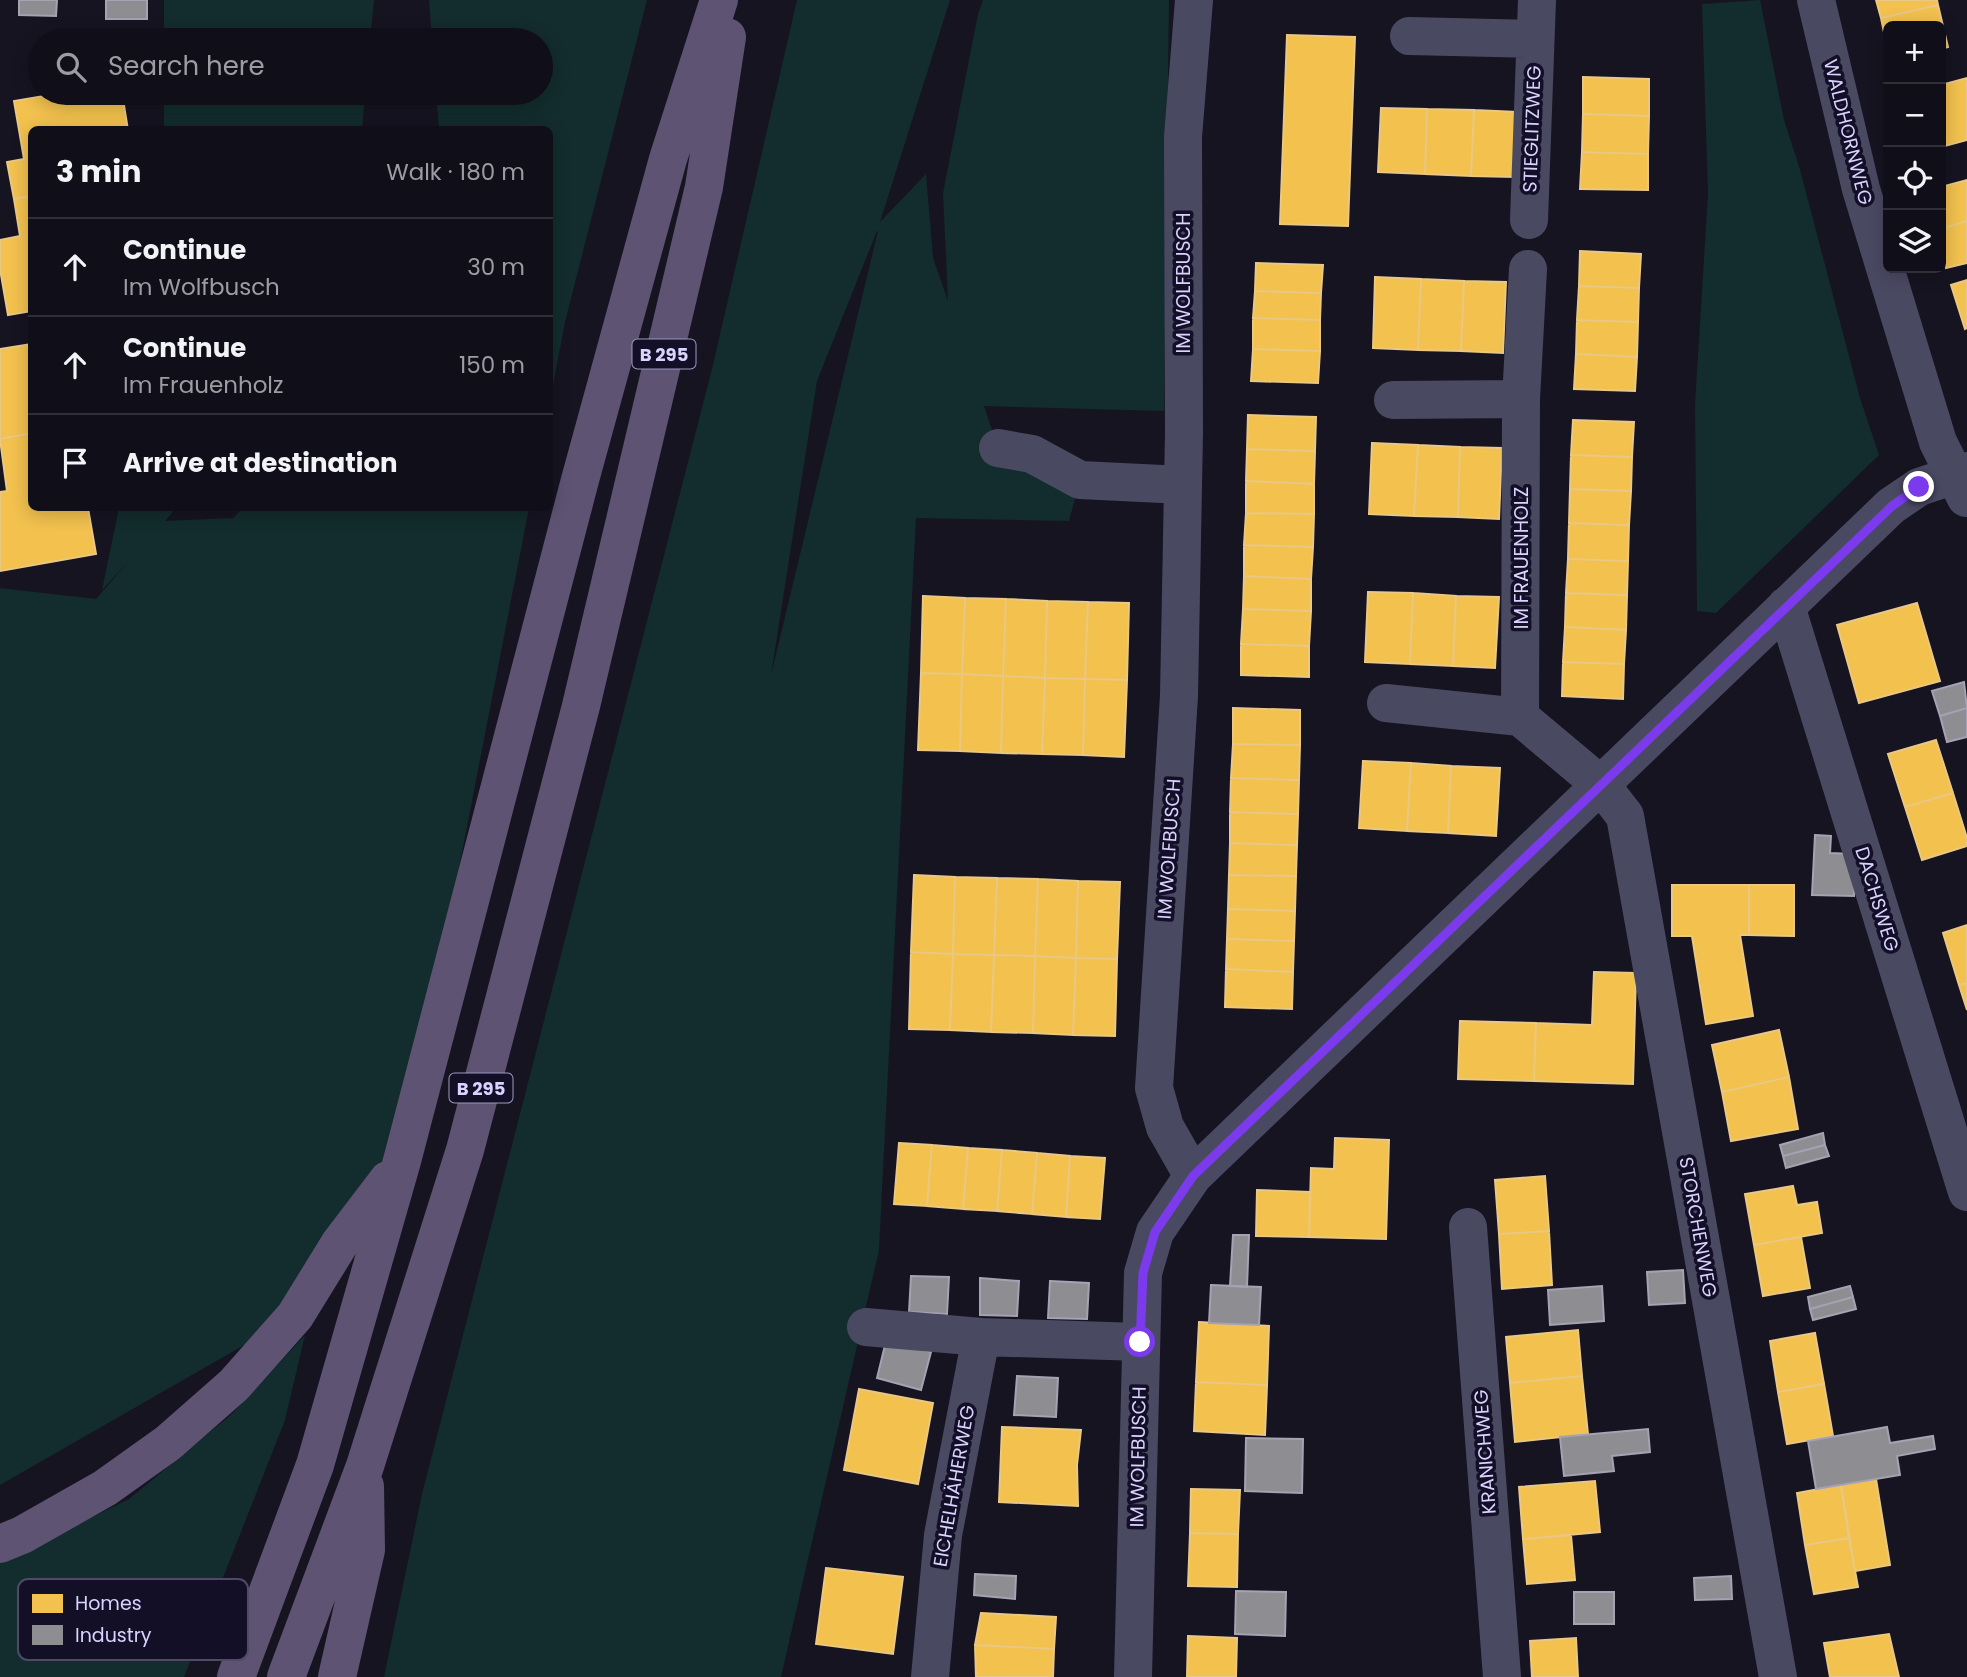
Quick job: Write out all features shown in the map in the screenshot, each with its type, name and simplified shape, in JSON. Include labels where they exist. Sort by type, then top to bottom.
[{"type":"main road","name":"B 295","points":[[248,1644],[314,1465],[402,1161],[580,480],[657,199],[719,0]]},
{"type":"main road","name":"B 295","points":[[286,1677],[365,1466],[465,1150],[580,706],[704,187],[732,0]]},
{"type":"main road","name":"B 295","points":[[0,1544],[22,1535],[105,1488],[168,1443],[234,1385],[295,1316],[341,1243],[402,1161]]},
{"type":"main road","name":"B 295","points":[[337,1677],[366,1550],[365,1466]]},
{"type":"main road","name":"B 295","points":[[236,1677],[242,1660]]},
{"type":"street","name":"IM WOLFBUSCH","points":[[1133,1677],[1143,1273],[1155,1232],[1193,1176],[1165,1127],[1154,1087],[1179,696],[1183,485],[1183,137],[1194,0]]},
{"type":"street","name":"STIEGLITZWEG","points":[[1529,220],[1537,0]]},
{"type":"street","name":"WALDHORNWEG","points":[[1816,0],[1861,189],[1938,442],[1963,483]]},
{"type":"street","name":"STIEGLITZWEG","points":[[1409,36],[1535,39]]},
{"type":"street","name":"IM FRAUENHOLZ","points":[[1520,717],[1521,400],[1528,269]]},
{"type":"street","points":[[1393,400],[1521,400]]},
{"type":"street","points":[[998,448],[1032,454],[1080,480],[1183,485]]},
{"type":"street","points":[[1193,1176],[1892,506],[1919,487],[1963,483]]},
{"type":"street","name":"DACHSWEG","points":[[1786,606],[1967,1192]]},
{"type":"street","points":[[1386,703],[1520,717],[1601,785]]},
{"type":"street","name":"STORCHENWEG","points":[[1601,785],[1625,816],[1778,1677]]},
{"type":"street","name":"KRANICHWEG","points":[[1468,1227],[1502,1677]]},
{"type":"street","points":[[866,1327],[981,1337],[1140,1342]]},
{"type":"street","name":"EICHELHÄHERWEG","points":[[930,1677],[943,1535],[981,1337]]},
{"type":"green space","points":[[164,0],[374,0],[371,28],[164,28]]},
{"type":"green space","points":[[429,0],[647,0],[565,322],[553,385],[553,126],[439,126],[437,105],[553,105],[553,28],[431,28]]},
{"type":"green space","points":[[797,0],[950,0],[880,222],[926,174],[933,258],[948,301],[943,193],[983,0],[1169,0],[1164,411],[984,406],[998,448],[1080,480],[1069,521],[916,518],[879,1250],[781,1677],[384,1677],[422,1494],[712,369]],"holes":[[[878,231],[771,675],[817,381]]]},
{"type":"green space","points":[[1760,0],[1784,120],[1799,166],[1860,398],[1879,455],[1716,613],[1697,611],[1695,405],[1708,193],[1702,4]]},
{"type":"green space","points":[[164,105],[364,105],[362,126],[164,126]]},
{"type":"green space","points":[[118,511],[173,511],[165,521],[233,518],[240,511],[528,511],[402,1161],[295,1316],[0,1485],[0,588],[96,599],[129,561],[102,590]]},
{"type":"green space","points":[[305,1335],[285,1420],[223,1579],[18,1579],[18,1660],[191,1660],[184,1677],[0,1677],[0,1562],[129,1499],[233,1413]]},
{"type":"building: Homes","points":[[1876,0],[1937,0],[1938,5],[1881,18]]},
{"type":"building: Homes","points":[[1938,5],[1942,21],[1883,21],[1883,28],[1881,18]]},
{"type":"building: Homes","points":[[1287,35],[1355,37],[1348,226],[1280,224]]},
{"type":"building: Homes","points":[[1583,77],[1649,79],[1649,116],[1583,114]]},
{"type":"building: Homes","points":[[1967,78],[1967,140],[1946,146],[1946,84]]},
{"type":"building: Homes","points":[[28,99],[28,105],[124,105],[127,126],[28,126],[28,197],[14,199],[7,162],[24,159],[14,101]]},
{"type":"building: Homes","points":[[1381,108],[1427,109],[1425,174],[1378,172]]},
{"type":"building: Homes","points":[[1427,109],[1474,110],[1471,176],[1425,174]]},
{"type":"building: Homes","points":[[1474,110],[1517,112],[1515,177],[1471,176]]},
{"type":"building: Homes","points":[[1583,114],[1649,116],[1648,154],[1582,152]]},
{"type":"building: Homes","points":[[1582,152],[1648,154],[1648,190],[1580,189]]},
{"type":"building: Homes","points":[[1967,180],[1967,221],[1946,227],[1946,210],[1946,186]]},
{"type":"building: Homes","points":[[28,197],[28,312],[8,315],[0,269],[0,240],[20,236],[14,199]]},
{"type":"building: Homes","points":[[1967,221],[1967,263],[1946,268],[1946,227]]},
{"type":"building: Homes","points":[[1580,251],[1641,254],[1639,288],[1579,286]]},
{"type":"building: Homes","points":[[1256,263],[1323,265],[1321,293],[1255,291]]},
{"type":"building: Homes","points":[[1375,277],[1421,279],[1418,350],[1373,348]]},
{"type":"building: Homes","points":[[1421,279],[1464,281],[1461,351],[1418,350]]},
{"type":"building: Homes","points":[[1967,280],[1967,328],[1965,329],[1951,285]]},
{"type":"building: Homes","points":[[1464,281],[1506,282],[1503,353],[1461,351]]},
{"type":"building: Homes","points":[[1579,286],[1639,288],[1638,322],[1577,320]]},
{"type":"building: Homes","points":[[1255,291],[1321,293],[1320,320],[1253,318]]},
{"type":"building: Homes","points":[[1253,318],[1320,320],[1320,351],[1253,349]]},
{"type":"building: Homes","points":[[1577,320],[1638,322],[1637,357],[1576,354]]},
{"type":"building: Homes","points":[[28,345],[28,434],[0,439],[0,349]]},
{"type":"building: Homes","points":[[1253,349],[1320,351],[1318,383],[1251,381]]},
{"type":"building: Homes","points":[[1576,354],[1637,357],[1635,391],[1574,389]]},
{"type":"building: Homes","points":[[1248,415],[1316,417],[1315,451],[1247,449]]},
{"type":"building: Homes","points":[[1573,420],[1634,422],[1632,457],[1571,455]]},
{"type":"building: Homes","points":[[28,434],[28,511],[89,511],[96,554],[0,571],[0,492],[7,491],[0,439]]},
{"type":"building: Homes","points":[[1372,443],[1418,445],[1414,516],[1369,514]]},
{"type":"building: Homes","points":[[1418,445],[1460,447],[1458,517],[1414,516]]},
{"type":"building: Homes","points":[[1460,447],[1502,448],[1499,519],[1458,517]]},
{"type":"building: Homes","points":[[1247,449],[1315,451],[1314,484],[1246,481]]},
{"type":"building: Homes","points":[[1571,455],[1632,457],[1631,491],[1570,489]]},
{"type":"building: Homes","points":[[1246,481],[1314,484],[1314,514],[1246,513]]},
{"type":"building: Homes","points":[[1570,489],[1631,491],[1629,525],[1569,523]]},
{"type":"building: Homes","points":[[1246,513],[1314,514],[1313,547],[1244,545]]},
{"type":"building: Homes","points":[[1569,523],[1629,525],[1628,561],[1568,559]]},
{"type":"building: Homes","points":[[1244,545],[1313,547],[1311,579],[1244,576]]},
{"type":"building: Homes","points":[[1568,559],[1628,561],[1627,595],[1566,593]]},
{"type":"building: Homes","points":[[1244,576],[1311,579],[1311,611],[1243,609]]},
{"type":"building: Homes","points":[[1368,592],[1413,593],[1410,664],[1365,662]]},
{"type":"building: Homes","points":[[1413,593],[1456,596],[1453,666],[1410,664]]},
{"type":"building: Homes","points":[[1566,593],[1627,595],[1626,630],[1565,627]]},
{"type":"building: Homes","points":[[923,596],[965,598],[962,674],[921,673]]},
{"type":"building: Homes","points":[[1456,596],[1499,597],[1495,668],[1453,666]]},
{"type":"building: Homes","points":[[965,598],[1006,599],[1003,676],[962,674]]},
{"type":"building: Homes","points":[[1006,599],[1047,601],[1045,678],[1003,676]]},
{"type":"building: Homes","points":[[1047,601],[1088,602],[1085,679],[1045,678]]},
{"type":"building: Homes","points":[[1088,602],[1129,603],[1127,680],[1085,679]]},
{"type":"building: Homes","points":[[1917,603],[1940,681],[1859,703],[1837,625]]},
{"type":"building: Homes","points":[[1243,609],[1311,611],[1309,646],[1241,644]]},
{"type":"building: Homes","points":[[1565,627],[1626,630],[1624,664],[1563,662]]},
{"type":"building: Homes","points":[[1241,644],[1309,646],[1309,677],[1241,675]]},
{"type":"building: Homes","points":[[1563,662],[1624,664],[1623,699],[1562,696]]},
{"type":"building: Homes","points":[[921,673],[962,674],[960,751],[918,750]]},
{"type":"building: Homes","points":[[962,674],[1003,676],[1001,753],[960,751]]},
{"type":"building: Homes","points":[[1003,676],[1045,678],[1042,754],[1001,753]]},
{"type":"building: Homes","points":[[1045,678],[1085,679],[1083,755],[1042,754]]},
{"type":"building: Homes","points":[[1085,679],[1127,680],[1124,757],[1083,755]]},
{"type":"building: Homes","points":[[1233,708],[1300,710],[1300,745],[1233,744]]},
{"type":"building: Homes","points":[[1936,740],[1953,793],[1905,807],[1888,754]]},
{"type":"building: Homes","points":[[1233,744],[1300,745],[1299,780],[1231,778]]},
{"type":"building: Homes","points":[[1363,761],[1411,763],[1407,831],[1359,828]]},
{"type":"building: Homes","points":[[1411,763],[1451,766],[1448,833],[1407,831]]},
{"type":"building: Homes","points":[[1451,766],[1500,768],[1496,836],[1448,833]]},
{"type":"building: Homes","points":[[1231,778],[1299,780],[1298,814],[1230,812]]},
{"type":"building: Homes","points":[[1953,793],[1967,846],[1922,860],[1905,807]]},
{"type":"building: Homes","points":[[1230,812],[1298,814],[1297,845],[1230,843]]},
{"type":"building: Homes","points":[[1230,843],[1297,845],[1296,876],[1229,875]]},
{"type":"building: Homes","points":[[914,875],[955,877],[953,954],[911,952]]},
{"type":"building: Homes","points":[[1229,875],[1296,876],[1295,911],[1228,909]]},
{"type":"building: Homes","points":[[955,877],[997,878],[994,955],[953,954]]},
{"type":"building: Homes","points":[[997,878],[1038,879],[1035,956],[994,955]]},
{"type":"building: Homes","points":[[1038,879],[1078,881],[1076,958],[1035,956]]},
{"type":"building: Homes","points":[[1078,881],[1120,882],[1117,959],[1076,958]]},
{"type":"building: Homes","points":[[1672,885],[1749,885],[1749,935],[1740,935],[1753,1016],[1706,1024],[1692,936],[1672,936]]},
{"type":"building: Homes","points":[[1749,885],[1794,885],[1794,936],[1749,935]]},
{"type":"building: Homes","points":[[1228,909],[1295,911],[1294,941],[1227,939]]},
{"type":"building: Homes","points":[[1967,925],[1967,983],[1959,985],[1943,933]]},
{"type":"building: Homes","points":[[1227,939],[1294,941],[1293,972],[1226,969]]},
{"type":"building: Homes","points":[[911,952],[953,954],[950,1030],[909,1029]]},
{"type":"building: Homes","points":[[953,954],[994,955],[991,1032],[950,1030]]},
{"type":"building: Homes","points":[[994,955],[1035,956],[1033,1033],[991,1032]]},
{"type":"building: Homes","points":[[1035,956],[1076,958],[1073,1035],[1033,1033]]},
{"type":"building: Homes","points":[[1076,958],[1117,959],[1115,1036],[1073,1035]]},
{"type":"building: Homes","points":[[1226,969],[1293,972],[1292,1009],[1225,1007]]},
{"type":"building: Homes","points":[[1594,972],[1636,973],[1633,1084],[1534,1081],[1536,1023],[1592,1025]]},
{"type":"building: Homes","points":[[1967,983],[1967,1010],[1959,985]]},
{"type":"building: Homes","points":[[1460,1021],[1536,1023],[1534,1081],[1458,1079]]},
{"type":"building: Homes","points":[[1779,1030],[1789,1077],[1722,1092],[1712,1045]]},
{"type":"building: Homes","points":[[1789,1077],[1798,1129],[1731,1141],[1722,1092]]},
{"type":"building: Homes","points":[[1335,1138],[1389,1140],[1386,1239],[1309,1237],[1311,1168],[1334,1169]]},
{"type":"building: Homes","points":[[899,1143],[932,1145],[927,1206],[894,1204]]},
{"type":"building: Homes","points":[[932,1145],[968,1148],[963,1209],[927,1206]]},
{"type":"building: Homes","points":[[968,1148],[1002,1150],[997,1211],[963,1209]]},
{"type":"building: Homes","points":[[1002,1150],[1037,1153],[1032,1214],[997,1211]]},
{"type":"building: Homes","points":[[1037,1153],[1070,1156],[1066,1217],[1032,1214]]},
{"type":"building: Homes","points":[[1070,1156],[1105,1158],[1100,1219],[1066,1217]]},
{"type":"building: Homes","points":[[1545,1176],[1549,1231],[1499,1234],[1495,1180]]},
{"type":"building: Homes","points":[[1793,1186],[1797,1205],[1817,1202],[1822,1233],[1754,1245],[1745,1194]]},
{"type":"building: Homes","points":[[1257,1190],[1310,1192],[1309,1237],[1256,1236]]},
{"type":"building: Homes","points":[[1549,1231],[1552,1285],[1502,1289],[1499,1234]]},
{"type":"building: Homes","points":[[1801,1237],[1810,1288],[1763,1296],[1754,1245]]},
{"type":"building: Homes","points":[[1199,1322],[1269,1326],[1267,1385],[1196,1382]]},
{"type":"building: Homes","points":[[1578,1330],[1582,1376],[1510,1383],[1506,1337]]},
{"type":"building: Homes","points":[[1815,1333],[1824,1384],[1778,1392],[1770,1341]]},
{"type":"building: Homes","points":[[1582,1376],[1588,1434],[1515,1442],[1510,1383]]},
{"type":"building: Homes","points":[[1196,1382],[1267,1385],[1265,1435],[1194,1431]]},
{"type":"building: Homes","points":[[1824,1384],[1833,1436],[1787,1444],[1778,1392]]},
{"type":"building: Homes","points":[[859,1389],[933,1403],[918,1484],[844,1470]]},
{"type":"building: Homes","points":[[1002,1427],[1081,1430],[1077,1465],[1078,1506],[999,1502]]},
{"type":"building: Homes","points":[[1876,1479],[1890,1565],[1855,1571],[1841,1485]]},
{"type":"building: Homes","points":[[1595,1481],[1600,1532],[1523,1539],[1519,1487]]},
{"type":"building: Homes","points":[[1841,1485],[1849,1538],[1805,1545],[1797,1493]]},
{"type":"building: Homes","points":[[1191,1489],[1240,1490],[1238,1534],[1190,1533]]},
{"type":"building: Homes","points":[[1190,1533],[1238,1534],[1237,1587],[1188,1586]]},
{"type":"building: Homes","points":[[1571,1535],[1575,1580],[1527,1584],[1523,1539]]},
{"type":"building: Homes","points":[[1849,1538],[1858,1587],[1814,1594],[1805,1545]]},
{"type":"building: Homes","points":[[826,1568],[903,1577],[893,1654],[816,1644]]},
{"type":"building: Homes","points":[[981,1613],[1056,1617],[1054,1649],[975,1645]]},
{"type":"building: Homes","points":[[1889,1634],[1899,1677],[1830,1677],[1824,1643]]},
{"type":"building: Homes","points":[[1188,1636],[1237,1638],[1236,1677],[1187,1677]]},
{"type":"building: Homes","points":[[1576,1638],[1578,1677],[1532,1677],[1530,1641]]},
{"type":"building: Homes","points":[[975,1645],[1054,1649],[1053,1677],[976,1677]]},
{"type":"building: Industry","points":[[19,0],[57,0],[56,16],[19,15]]},
{"type":"building: Industry","points":[[106,0],[147,0],[147,19],[106,19]]},
{"type":"building: Industry","points":[[1964,682],[1967,708],[1940,716],[1932,691]]},
{"type":"building: Industry","points":[[1967,708],[1967,737],[1947,742],[1940,716]]},
{"type":"building: Industry","points":[[1815,835],[1831,836],[1830,853],[1855,854],[1854,896],[1812,895]]},
{"type":"building: Industry","points":[[1823,1133],[1825,1145],[1783,1156],[1780,1145]]},
{"type":"building: Industry","points":[[1825,1145],[1829,1156],[1786,1168],[1783,1156]]},
{"type":"building: Industry","points":[[1233,1235],[1249,1235],[1247,1287],[1230,1286]]},
{"type":"building: Industry","points":[[1683,1270],[1685,1303],[1649,1305],[1647,1272]]},
{"type":"building: Industry","points":[[911,1276],[949,1277],[947,1314],[909,1312]]},
{"type":"building: Industry","points":[[980,1278],[1019,1281],[1017,1316],[980,1315]]},
{"type":"building: Industry","points":[[1050,1281],[1089,1283],[1087,1319],[1048,1318]]},
{"type":"building: Industry","points":[[1211,1285],[1261,1287],[1259,1325],[1209,1323]]},
{"type":"building: Industry","points":[[1602,1286],[1604,1321],[1550,1325],[1548,1290]]},
{"type":"building: Industry","points":[[1850,1286],[1853,1297],[1810,1309],[1808,1297]]},
{"type":"building: Industry","points":[[1853,1297],[1856,1309],[1813,1320],[1810,1309]]},
{"type":"building: Industry","points":[[886,1341],[931,1352],[921,1390],[877,1378]]},
{"type":"building: Industry","points":[[1017,1376],[1058,1378],[1056,1417],[1014,1415]]},
{"type":"building: Industry","points":[[1887,1427],[1890,1443],[1933,1436],[1935,1449],[1897,1456],[1900,1475],[1816,1489],[1808,1441]]},
{"type":"building: Industry","points":[[1648,1429],[1650,1452],[1612,1456],[1614,1471],[1564,1476],[1560,1437]]},
{"type":"building: Industry","points":[[1246,1438],[1303,1439],[1302,1493],[1245,1491]]},
{"type":"building: Industry","points":[[975,1574],[1016,1576],[1015,1599],[974,1595]]},
{"type":"building: Industry","points":[[1731,1576],[1732,1599],[1695,1600],[1694,1578]]},
{"type":"building: Industry","points":[[1236,1591],[1286,1592],[1285,1636],[1235,1634]]},
{"type":"building: Industry","points":[[1574,1592],[1614,1592],[1614,1624],[1574,1624]]},
{"type":"route","points":[[1140,1342],[1143,1273],[1155,1232],[1193,1176],[1786,606],[1892,506],[1919,487]]}]
